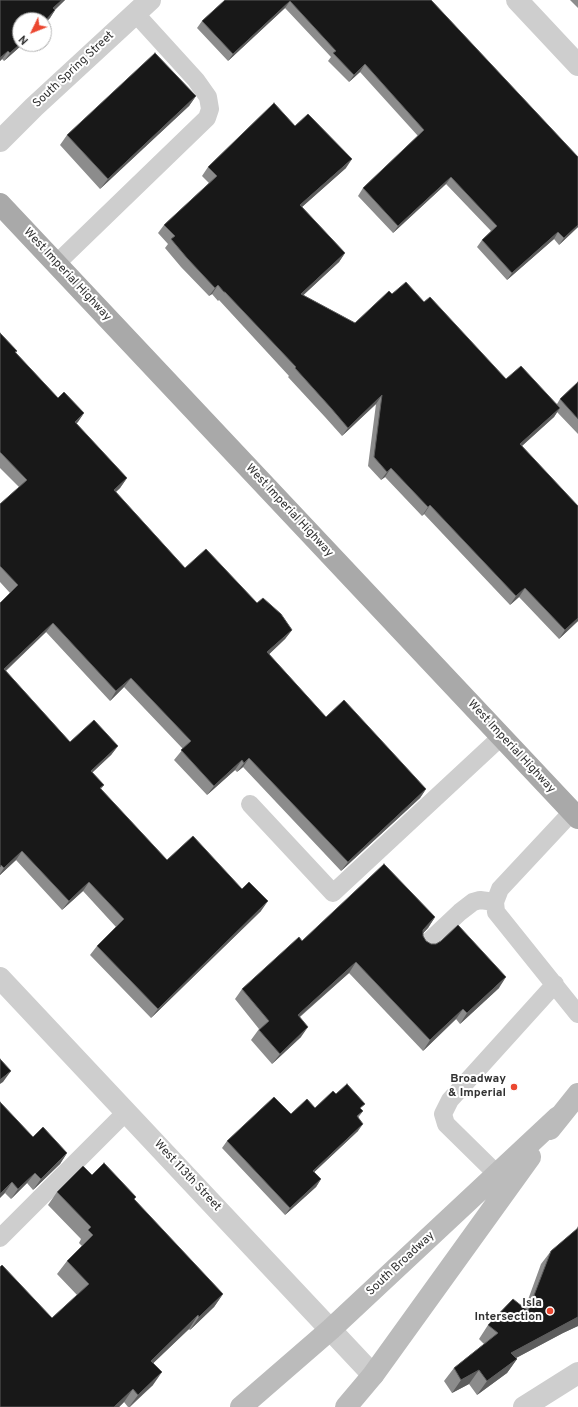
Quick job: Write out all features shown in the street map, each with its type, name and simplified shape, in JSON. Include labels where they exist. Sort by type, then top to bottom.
[{"type":"main road","name":"West Imperial Highway","points":[[0,204],[575,815]]},
{"type":"main road","name":"South Broadway","points":[[346,1407],[373,1375],[503,1180],[578,1094]]},
{"type":"main road","name":"South Broadway","points":[[241,1407],[503,1180]]},
{"type":"street","points":[[517,0],[578,65]]},
{"type":"street","name":"South Spring Street","points":[[0,141],[34,107],[142,7]]},
{"type":"street","name":"West 113th Street","points":[[3,988],[126,1112],[373,1375]]},
{"type":"street","points":[[524,1407],[578,1373]]},
{"type":"lane","points":[[56,264],[208,118],[210,109],[208,97],[142,7]]},
{"type":"lane","points":[[250,804],[333,893],[501,737]]},
{"type":"lane","points":[[575,815],[500,889],[495,902],[496,912],[578,1014]]},
{"type":"lane","points":[[426,944],[460,912],[473,902],[480,900],[495,902]]},
{"type":"lane","points":[[503,1180],[446,1124],[443,1114],[450,1100],[554,984]]},
{"type":"lane","points":[[0,1238],[126,1112]]},
{"type":"building","points":[[0,0],[62,0],[53,8],[55,10],[52,13],[52,12],[12,12],[12,51],[10,53],[8,51],[0,58]]},
{"type":"building","points":[[225,0],[431,0],[578,157],[578,225],[564,238],[558,232],[512,273],[482,240],[497,226],[451,177],[398,226],[363,188],[424,130],[365,64],[354,75],[333,53],[336,51],[290,1],[233,54],[202,21]]},
{"type":"building","points":[[155,53],[196,96],[108,179],[67,135]]},
{"type":"building","points":[[274,103],[295,126],[308,114],[352,159],[300,205],[345,253],[301,294],[355,323],[389,291],[392,294],[406,282],[424,302],[430,297],[506,379],[521,366],[560,408],[520,444],[578,506],[578,618],[565,630],[525,588],[516,596],[430,505],[428,507],[391,468],[387,472],[374,457],[382,395],[348,428],[295,368],[296,367],[218,285],[215,288],[171,239],[175,236],[164,225],[217,176],[208,167]]},
{"type":"building","points":[[0,333],[17,351],[15,352],[58,398],[64,392],[84,413],[75,422],[127,478],[114,490],[185,568],[206,549],[257,603],[263,598],[281,614],[292,630],[267,652],[326,717],[344,700],[426,789],[348,862],[249,758],[244,763],[242,760],[214,786],[181,750],[191,741],[131,678],[116,691],[53,623],[4,669],[70,742],[94,720],[118,746],[91,771],[104,785],[100,788],[167,860],[193,836],[242,889],[249,882],[268,901],[158,1009],[97,946],[124,919],[89,882],[69,901],[22,851],[4,868],[1,865],[0,867],[0,603],[18,585],[0,566],[0,504],[27,480],[0,452]]},
{"type":"building","points":[[578,382],[578,419],[560,399]]},
{"type":"building","points":[[384,864],[435,917],[423,930],[423,936],[426,941],[431,944],[436,944],[458,925],[506,977],[467,1013],[463,1009],[430,1040],[356,962],[298,1015],[308,1027],[280,1054],[259,1030],[269,1021],[242,989],[299,937],[302,941]]},
{"type":"building","points":[[0,1059],[11,1071],[0,1080]]},
{"type":"building","points":[[347,1084],[365,1104],[360,1108],[363,1111],[357,1116],[363,1124],[313,1171],[321,1179],[290,1208],[227,1141],[274,1097],[291,1114],[307,1099],[315,1108],[333,1091],[336,1094]]},
{"type":"building","points":[[0,1102],[33,1137],[43,1127],[67,1153],[41,1179],[35,1173],[18,1189],[12,1182],[0,1194]]},
{"type":"building","points":[[104,1163],[136,1197],[134,1199],[223,1294],[199,1317],[198,1315],[151,1361],[162,1372],[138,1395],[133,1389],[114,1407],[0,1407],[0,1267],[2,1265],[52,1318],[89,1284],[67,1261],[93,1235],[88,1230],[91,1227],[57,1192],[83,1166],[92,1175]]},
{"type":"building","name":"Isla Intersection","points":[[578,1228],[578,1317],[511,1353],[517,1359],[487,1381],[479,1370],[461,1380],[454,1368],[498,1333],[488,1325],[513,1299],[528,1311],[551,1251]]},
{"type":"place","name":"Broadway & Imperial","points":[[514,1087]]},
{"type":"place","name":"Isla Intersection","points":[[550,1311]]}]
